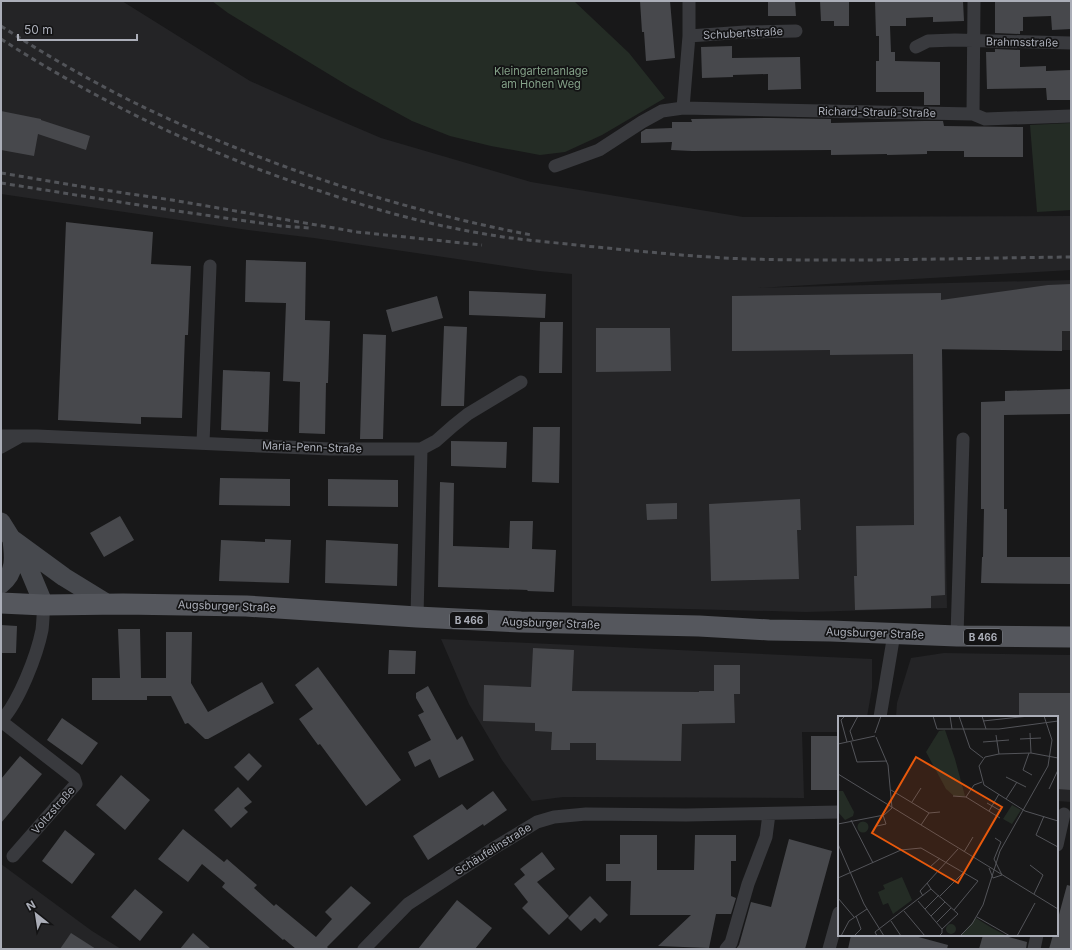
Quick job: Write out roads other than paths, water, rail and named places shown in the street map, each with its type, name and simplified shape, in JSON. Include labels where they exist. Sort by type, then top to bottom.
[{"type":"main road","points":[[1,522],[26,562],[44,604]]},
{"type":"main road","points":[[1,584],[9,577],[13,570],[14,559],[12,539]]},
{"type":"main road","points":[[12,539],[64,577],[108,604]]},
{"type":"main road","name":"Augsburger Straße","points":[[1,603],[246,606],[520,622],[699,626],[769,630],[957,636],[1071,637]]},
{"type":"street","name":"Schubertstraße","points":[[682,108],[689,36],[689,1]]},
{"type":"street","name":"Brahmsstraße","points":[[973,114],[974,1]]},
{"type":"street","name":"Schubertstraße","points":[[689,36],[745,32],[796,31]]},
{"type":"street","name":"Brahmsstraße","points":[[916,47],[928,41],[955,40],[1071,43]]},
{"type":"street","name":"Richard-Strauß-Straße","points":[[682,108],[973,114],[985,119],[1071,116]]},
{"type":"street","points":[[555,166],[599,150],[662,111],[682,108]]},
{"type":"street","points":[[203,444],[210,266]]},
{"type":"street","name":"Maria-Penn-Straße","points":[[1,436],[337,449],[421,448],[436,442],[468,414],[521,382]]},
{"type":"street","points":[[1,447],[21,436]]},
{"type":"street","points":[[957,636],[963,439]]},
{"type":"street","points":[[417,617],[421,448]]},
{"type":"street","name":"Voltzstraße","points":[[13,856],[76,784],[74,778],[1,721],[8,713],[21,690],[33,658],[42,628],[44,604]]},
{"type":"street","points":[[880,716],[894,634]]},
{"type":"street","name":"Schäufelinstraße","points":[[364,949],[408,904],[537,822],[554,817],[586,814],[686,815],[838,812]]},
{"type":"street","points":[[726,949],[731,943],[748,884],[766,837],[769,814]]},
{"type":"street","points":[[1058,841],[1064,814]]},
{"type":"street","points":[[830,949],[838,917]]},
{"type":"street","points":[[1034,949],[1038,936]]},
{"type":"railway","points":[[1,26],[67,66],[135,103],[182,125],[279,165],[380,198],[482,225],[532,235]]},
{"type":"railway","points":[[1,39],[39,63],[117,106],[239,162],[363,205],[424,222],[510,238],[686,255],[747,259],[868,260],[1071,257]]},
{"type":"railway","points":[[1,173],[172,200],[357,232],[482,245]]},
{"type":"railway","points":[[1,183],[170,210],[281,226],[309,228]]},
{"type":"park label","name":"Kleingartenanlage am Hohen Weg","points":[[541,77]]}]
